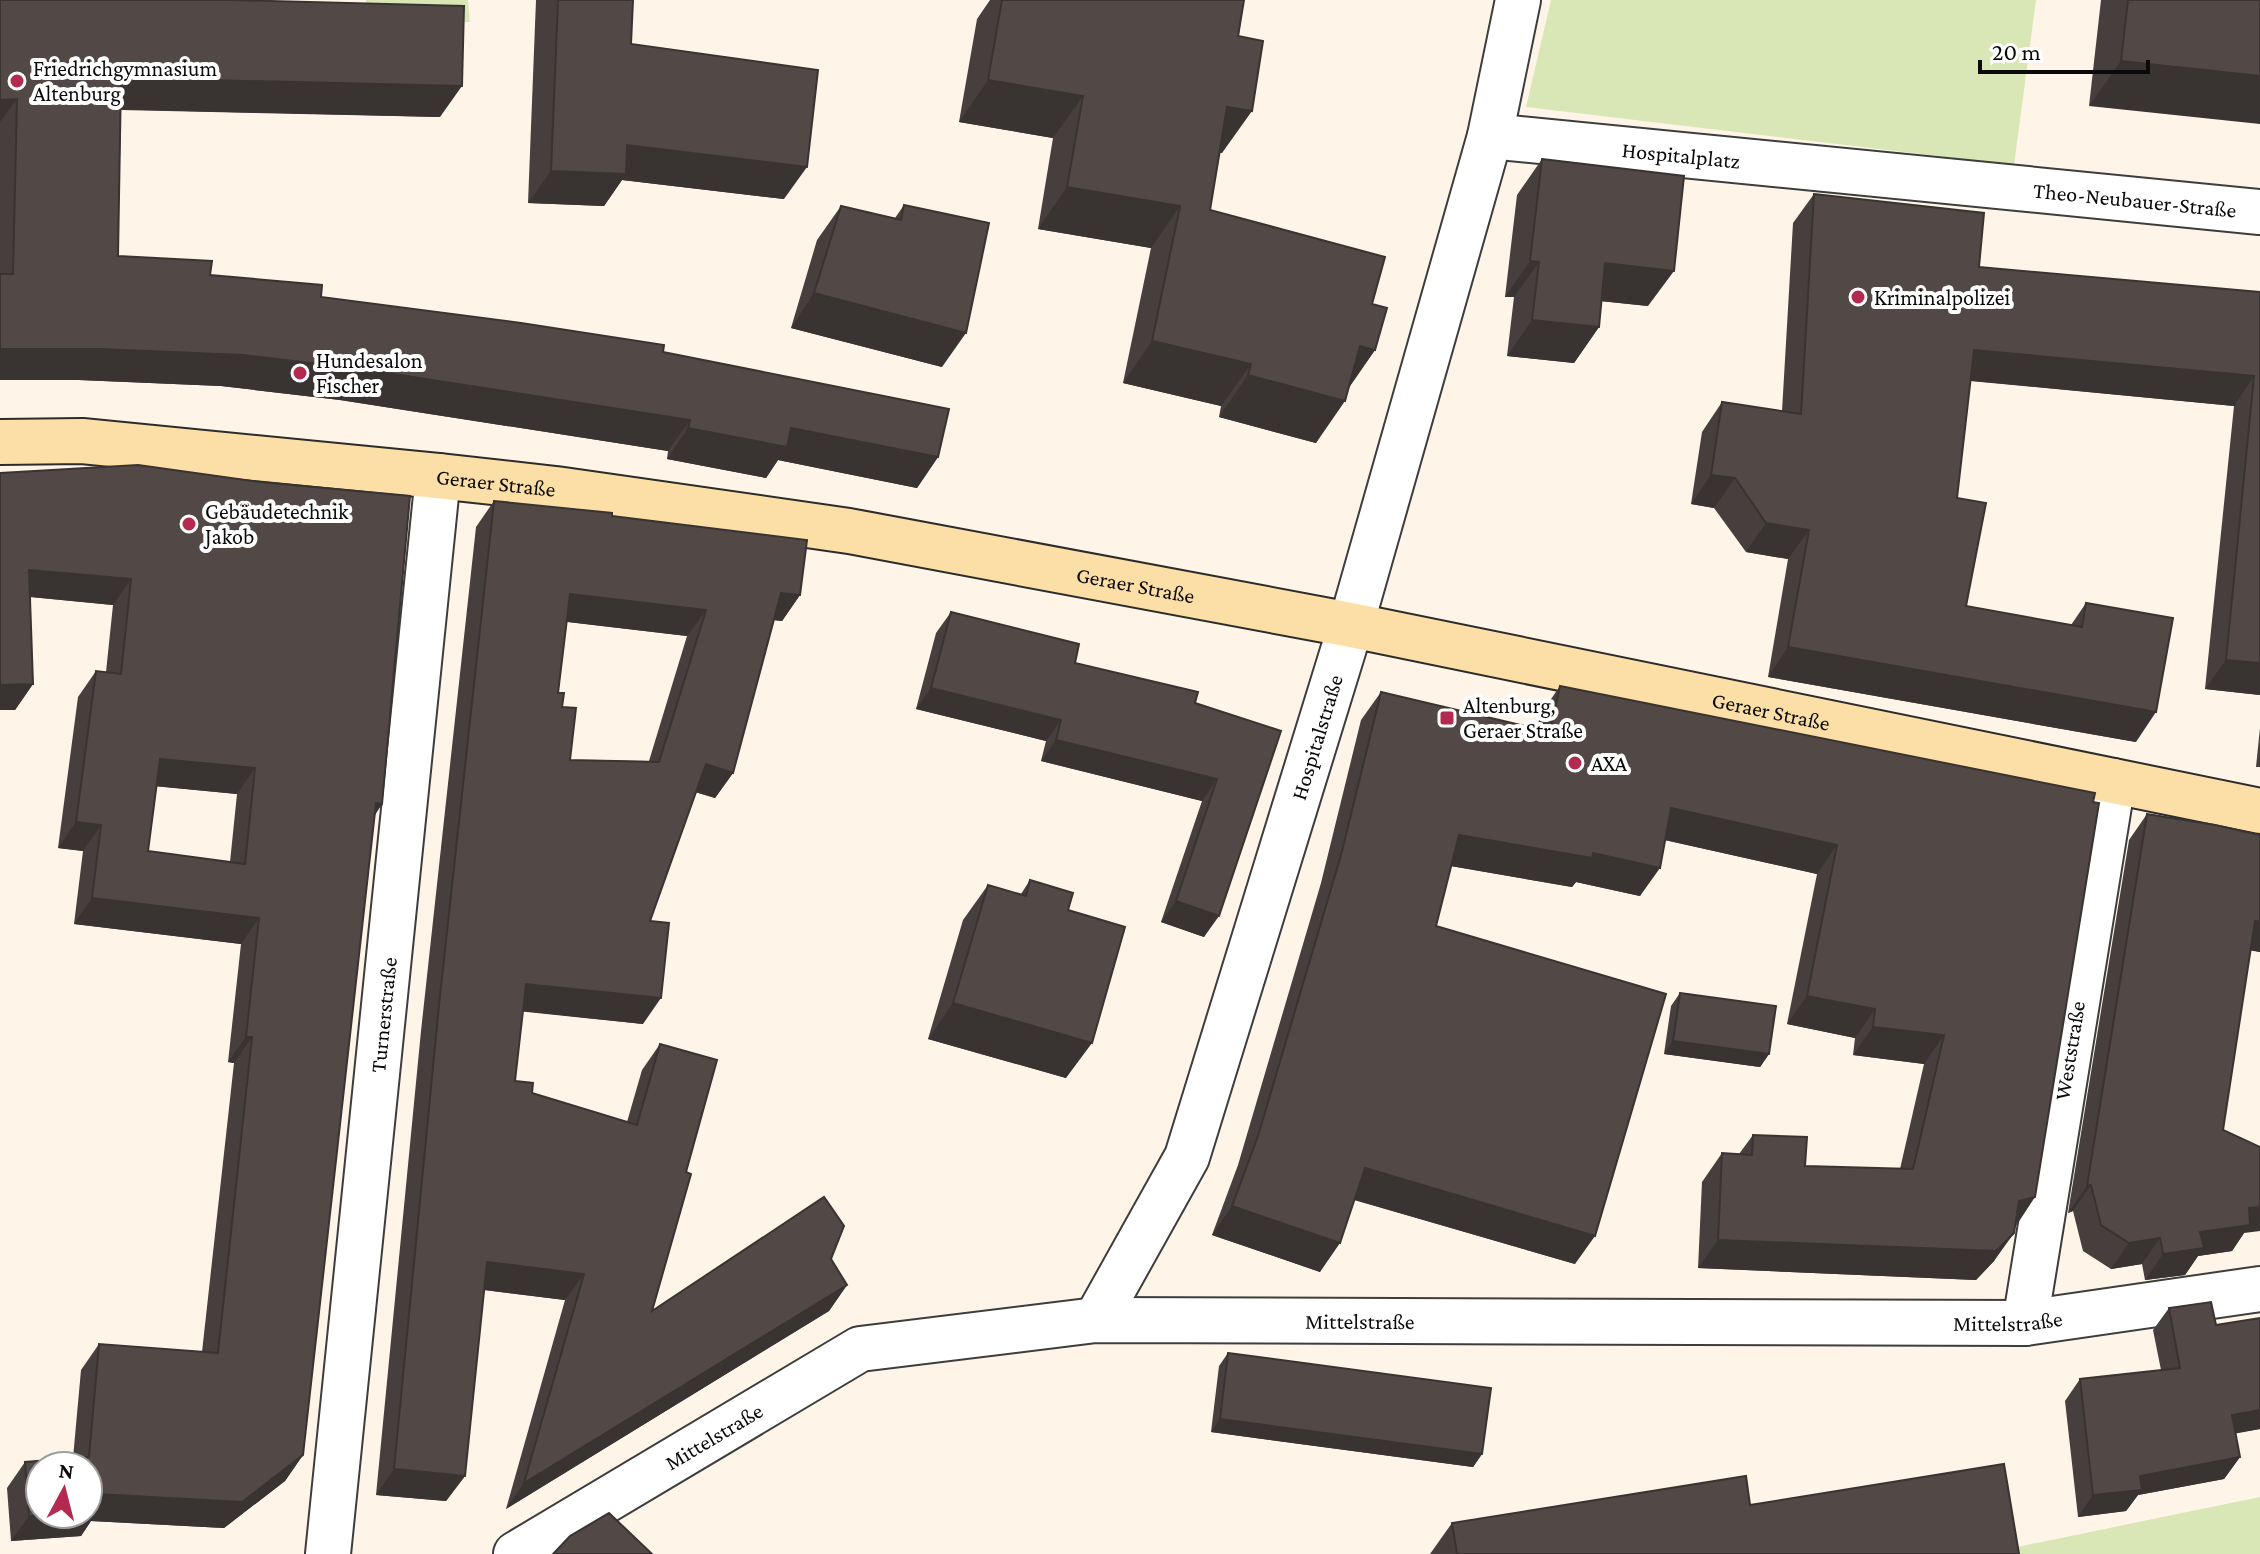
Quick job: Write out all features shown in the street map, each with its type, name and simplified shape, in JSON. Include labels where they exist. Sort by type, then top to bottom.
[{"type":"main road","name":"Geraer Straße","points":[[0,442],[82,441],[438,476],[556,489],[849,531],[1351,625],[2260,811]]},
{"type":"street","points":[[1490,136],[1518,0]]},
{"type":"street","name":"Hospitalplatz","points":[[1490,136],[2011,189]]},
{"type":"street","name":"Hospitalstraße","points":[[1096,1320],[1187,1157],[1351,625],[1490,136]]},
{"type":"street","name":"Theo-Neubauer-Straße","points":[[2011,189],[2260,212]]},
{"type":"street","name":"Turnerstraße","points":[[328,1554],[434,541],[438,476]]},
{"type":"street","name":"Weststraße","points":[[2025,1323],[2113,781]]},
{"type":"street","name":"Mittelstraße","points":[[516,1554],[860,1349],[1096,1320],[2025,1323],[2260,1289]]},
{"type":"green space","points":[[366,0],[468,0],[470,22],[369,21]]},
{"type":"green space","points":[[1551,0],[2036,0],[2014,165],[1526,107]]},
{"type":"green space","points":[[2260,1497],[2260,1554],[2018,1554],[2017,1547]]},
{"type":"building","points":[[0,0],[231,0],[464,6],[462,86],[121,78],[118,256],[212,261],[210,275],[322,285],[321,297],[664,345],[663,352],[949,409],[938,457],[791,428],[787,447],[688,428],[690,420],[361,369],[243,355],[101,349],[0,349],[0,274],[13,274],[17,99],[0,100]]},
{"type":"building","points":[[558,0],[633,0],[631,44],[818,70],[807,167],[627,145],[626,174],[551,171]]},
{"type":"building","points":[[1002,0],[1244,0],[1238,36],[1263,41],[1252,111],[1227,107],[1210,210],[1385,257],[1372,304],[1387,308],[1375,350],[1360,346],[1345,401],[1248,375],[1251,364],[1152,341],[1180,206],[1067,187],[1083,96],[988,80]]},
{"type":"building","points":[[2128,0],[2260,0],[2260,76],[2121,61]]},
{"type":"building","points":[[1542,159],[1684,176],[1674,271],[1605,263],[1599,327],[1532,320],[1539,262],[1530,261]]},
{"type":"building","points":[[1814,194],[1984,213],[1979,267],[2260,292],[2260,663],[2226,660],[2254,376],[1974,350],[1957,498],[1986,503],[1966,606],[2082,627],[2086,603],[2173,618],[2156,712],[1788,647],[1809,530],[1766,523],[1735,478],[1711,475],[1722,402],[1801,414]]},
{"type":"building","points":[[904,205],[989,223],[966,333],[814,293],[841,206],[901,220]]},
{"type":"building","points":[[138,465],[260,482],[410,496],[382,804],[376,803],[303,1455],[242,1502],[104,1494],[104,1450],[90,1450],[99,1344],[218,1353],[252,1037],[246,1037],[259,918],[92,898],[101,825],[76,822],[96,671],[121,674],[131,579],[29,570],[33,684],[0,685],[0,473]],"holes":[[[160,759],[255,768],[245,864],[148,851]]]},
{"type":"building","points":[[494,501],[612,513],[612,516],[807,540],[800,595],[781,593],[733,773],[706,764],[650,921],[669,923],[661,998],[526,984],[515,1081],[533,1083],[532,1093],[637,1125],[660,1044],[717,1060],[686,1172],[691,1174],[652,1311],[824,1197],[844,1226],[831,1259],[847,1285],[524,1483],[584,1274],[487,1262],[465,1476],[394,1469],[439,1005]],"holes":[[[570,594],[706,610],[659,762],[570,760],[576,708],[562,707],[564,693],[558,693]]]},
{"type":"building","points":[[951,612],[1079,644],[1075,663],[1198,692],[1195,703],[1281,731],[1219,916],[1176,901],[1217,779],[1056,740],[1061,720],[931,688]]},
{"type":"building","points":[[1560,686],[2095,793],[2093,802],[2099,803],[2035,1197],[2019,1201],[2014,1233],[1996,1251],[1718,1240],[1722,1153],[1752,1155],[1753,1135],[1807,1137],[1805,1166],[1913,1169],[1944,1035],[1873,1027],[1875,1009],[1807,996],[1837,845],[1671,808],[1660,868],[1593,853],[1592,858],[1459,835],[1436,926],[1666,994],[1595,1236],[1365,1168],[1340,1243],[1232,1206],[1258,1136],[1341,855],[1381,692],[1550,732]]},
{"type":"building","points":[[2147,814],[2260,835],[2260,922],[2255,921],[2223,1130],[2260,1147],[2260,1207],[2249,1208],[2250,1225],[2200,1232],[2204,1248],[2163,1254],[2160,1238],[2129,1243],[2101,1225],[2091,1185],[2087,1186]]},
{"type":"building","points":[[1030,880],[1073,893],[1068,910],[1125,927],[1092,1043],[953,1003],[988,885],[1026,896]]},
{"type":"building","points":[[1680,993],[1776,1006],[1769,1054],[1673,1041]]},
{"type":"building","points":[[2211,1302],[2216,1325],[2260,1318],[2260,1410],[2232,1415],[2240,1457],[2140,1476],[2142,1490],[2093,1495],[2080,1379],[2180,1368],[2169,1308]]},
{"type":"building","points":[[1228,1353],[1491,1388],[1482,1454],[1220,1419]]},
{"type":"building","points":[[2004,1464],[2019,1554],[1457,1554],[1452,1523],[1746,1476],[1750,1505]]},
{"type":"building","points":[[609,1513],[652,1554],[553,1554],[570,1536]]},
{"type":"place","name":"Friedrichgymnasium Altenburg","points":[[17,81]]},
{"type":"place","name":"Kriminalpolizei","points":[[1858,297]]},
{"type":"place","name":"Hundesalon Fischer","points":[[300,373]]},
{"type":"place","name":"Gebäudetechnik Jakob","points":[[189,524]]},
{"type":"place","name":"Altenburg, Geraer Straße","points":[[1447,718]]},
{"type":"place","name":"AXA","points":[[1575,763]]}]
